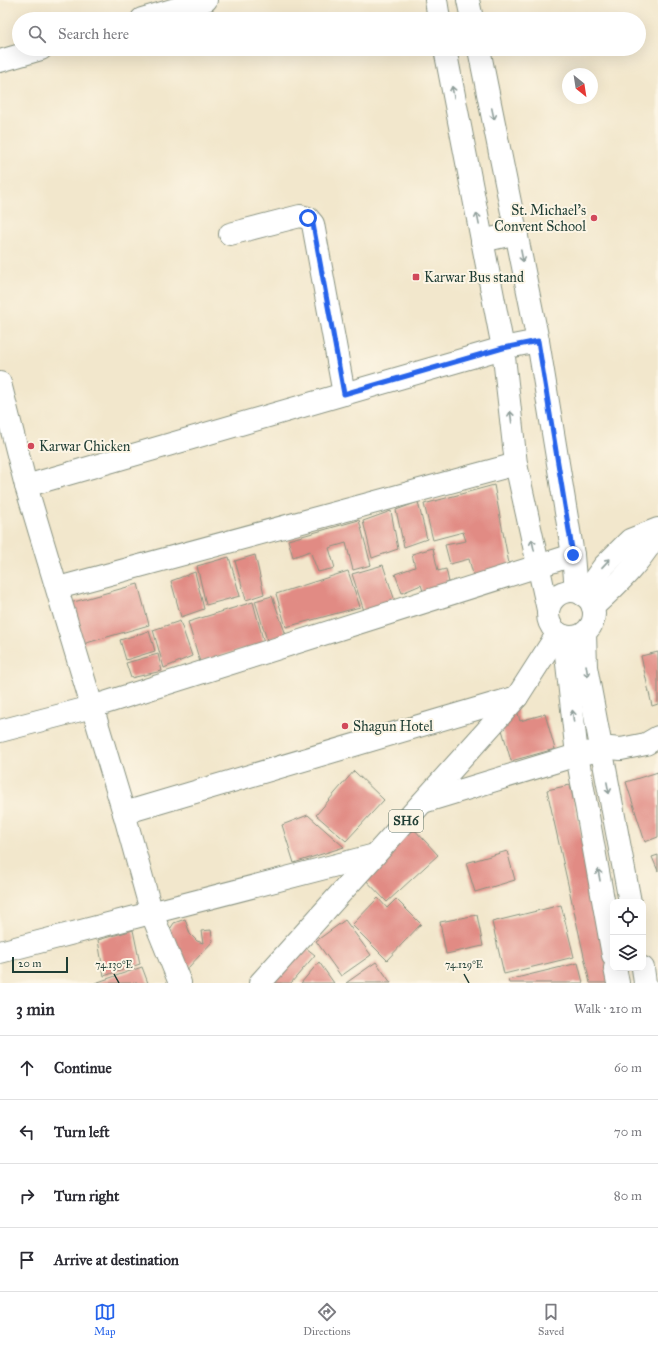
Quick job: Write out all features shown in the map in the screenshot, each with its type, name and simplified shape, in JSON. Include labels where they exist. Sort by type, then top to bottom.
[{"type":"street","points":[[166,12],[206,0]]},
{"type":"street","points":[[436,0],[438,12]]},
{"type":"street","points":[[468,0],[471,12]]},
{"type":"street","points":[[0,61],[17,56]]},
{"type":"street","points":[[446,56],[503,348],[516,464],[537,568],[548,610],[549,623],[569,634],[586,666],[605,749],[630,899]]},
{"type":"street","points":[[480,56],[538,341],[573,555],[584,598],[593,621],[569,634]]},
{"type":"street","points":[[230,234],[300,216],[308,218],[313,224],[344,394]]},
{"type":"street","points":[[482,241],[517,233]]},
{"type":"street","points":[[26,486],[503,348],[538,341]]},
{"type":"street","points":[[0,383],[26,486],[58,588],[124,812],[152,914],[180,983]]},
{"type":"street","points":[[58,588],[516,464]]},
{"type":"street","points":[[548,610],[555,597],[561,593],[584,598],[621,582],[646,553],[658,530]]},
{"type":"street","points":[[0,730],[92,707],[537,568],[573,555]]},
{"type":"street","points":[[569,634],[577,755],[610,938]]},
{"type":"street","name":"SH6","points":[[260,983],[517,697],[544,653],[569,634]]},
{"type":"street","points":[[124,812],[517,697]]},
{"type":"street","points":[[423,802],[577,755],[605,749],[621,750],[646,744],[657,737]]},
{"type":"street","points":[[0,952],[376,855]]},
{"type":"street","points":[[616,971],[618,983]]},
{"type":"street","points":[[644,971],[646,983]]},
{"type":"building","points":[[494,485],[510,569],[474,578],[469,559],[450,564],[445,545],[466,541],[463,532],[433,540],[424,504]]},
{"type":"building","points":[[418,502],[427,539],[404,547],[396,510]]},
{"type":"building","points":[[391,511],[398,549],[372,558],[363,521]]},
{"type":"building","points":[[359,520],[371,565],[353,570],[346,543],[329,548],[335,568],[318,572],[310,551],[293,557],[288,540]]},
{"type":"building","points":[[433,548],[438,571],[446,569],[450,587],[424,594],[421,585],[402,593],[395,574],[415,567],[412,554]]},
{"type":"building","points":[[255,555],[264,594],[246,600],[235,561]]},
{"type":"building","points":[[229,557],[240,596],[206,605],[197,566]]},
{"type":"building","points":[[383,565],[397,607],[365,614],[352,574]]},
{"type":"building","points":[[348,571],[360,607],[286,627],[276,594]]},
{"type":"building","points":[[195,572],[204,609],[181,617],[171,581]]},
{"type":"building","points":[[138,584],[149,625],[83,644],[70,603]]},
{"type":"building","points":[[272,596],[286,635],[267,640],[255,601]]},
{"type":"building","points":[[253,602],[264,643],[200,662],[188,622]]},
{"type":"building","points":[[180,621],[192,656],[164,668],[153,630]]},
{"type":"building","points":[[149,631],[155,651],[126,660],[120,640]]},
{"type":"building","points":[[658,652],[658,704],[652,706],[641,656]]},
{"type":"building","points":[[158,654],[162,671],[131,678],[126,663]]},
{"type":"building","points":[[516,706],[520,721],[545,714],[555,749],[511,761],[499,719]]},
{"type":"building","points":[[354,771],[384,800],[346,841],[316,815]]},
{"type":"building","points":[[658,772],[658,837],[645,842],[626,782]]},
{"type":"building","points":[[570,785],[610,961],[610,971],[612,971],[615,983],[590,983],[547,790]]},
{"type":"building","points":[[308,815],[344,847],[294,863],[282,825]]},
{"type":"building","points":[[412,827],[438,855],[387,902],[361,875]]},
{"type":"building","points":[[507,851],[515,880],[475,892],[466,863]]},
{"type":"building","points":[[658,855],[658,871],[652,857]]},
{"type":"building","points":[[378,898],[387,908],[396,899],[421,924],[387,960],[352,925]]},
{"type":"building","points":[[561,905],[574,957],[504,974],[492,922]]},
{"type":"building","points":[[477,915],[483,946],[446,954],[440,922]]},
{"type":"building","points":[[185,919],[190,934],[197,941],[203,943],[201,931],[211,930],[213,941],[188,968],[174,969],[163,940],[174,923]]},
{"type":"building","points":[[345,920],[371,955],[341,976],[316,941]]},
{"type":"building","points":[[133,930],[140,964],[104,976],[98,940]]},
{"type":"building","points":[[301,944],[315,955],[291,983],[267,983]]},
{"type":"building","points":[[319,962],[334,983],[301,983]]},
{"type":"building","points":[[376,962],[391,983],[346,983]]},
{"type":"building","points":[[578,963],[583,983],[509,983],[508,980]]},
{"type":"building","points":[[142,967],[148,983],[95,983]]},
{"type":"place","name":"St. Michael's Convent School","points":[[594,218]]},
{"type":"place","name":"Karwar Bus stand","points":[[416,277]]},
{"type":"place","name":"Karwar Chicken","points":[[31,446]]},
{"type":"place","name":"Shagun Hotel","points":[[345,726]]},
{"type":"route","points":[[308,218],[313,224],[344,394],[503,348],[538,341],[573,555]]}]
